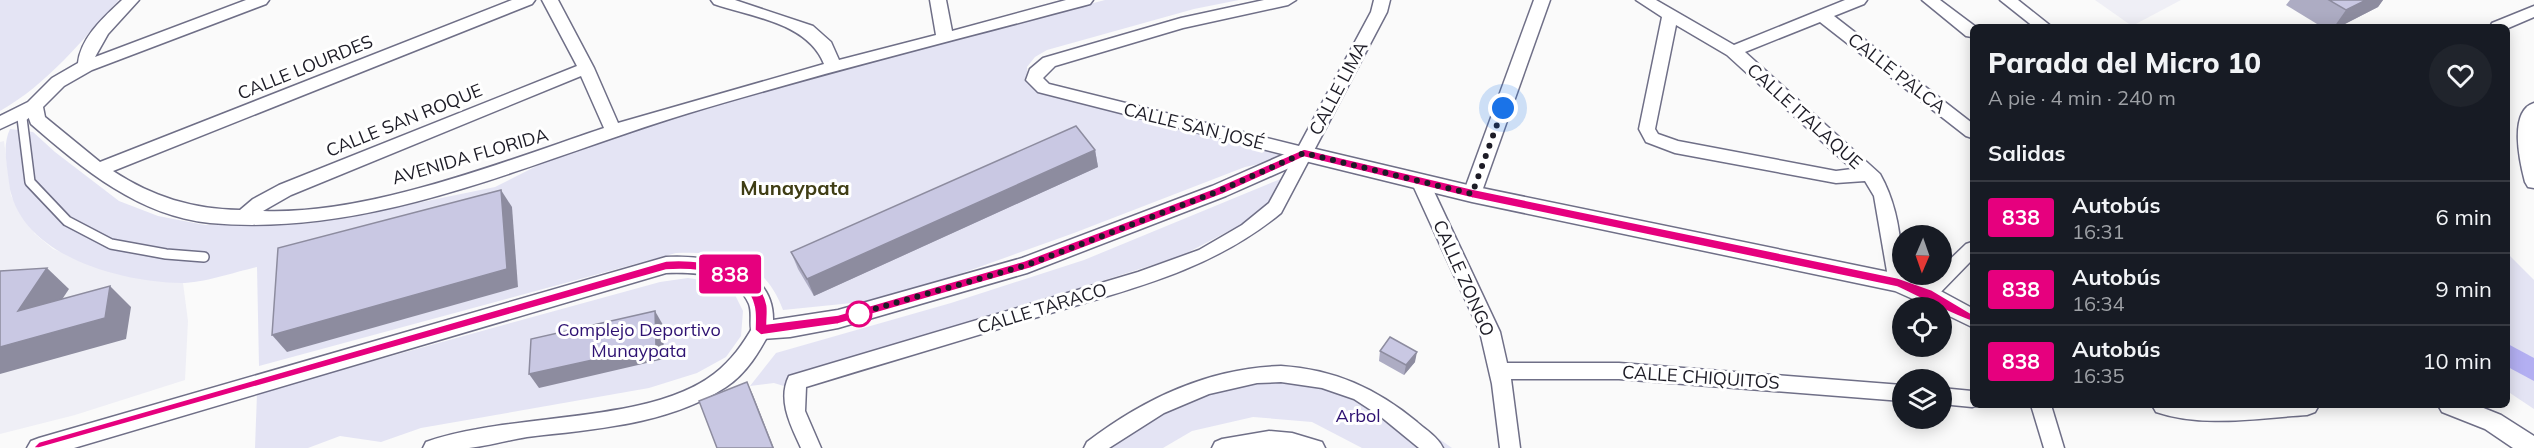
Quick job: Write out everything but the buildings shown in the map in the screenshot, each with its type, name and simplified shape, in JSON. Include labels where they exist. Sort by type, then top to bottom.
[{"type":"street","points":[[86,66],[86,58],[91,48],[131,0]]},
{"type":"street","points":[[0,123],[34,106],[58,82],[86,66],[261,0]]},
{"type":"street","name":"CALLE LOURDES","points":[[97,170],[527,0]]},
{"type":"street","points":[[550,0],[586,68],[613,130]]},
{"type":"street","points":[[719,0],[807,30],[825,46],[834,68]]},
{"type":"street","points":[[938,0],[945,38]]},
{"type":"street","name":"AVENIDA FLORIDA","points":[[34,106],[37,120],[97,170],[142,198],[176,210],[243,218],[331,212],[384,201],[519,164],[613,130],[1085,0]]},
{"type":"street","name":"CALLE SAN JOSÉ","points":[[1287,0],[1181,23],[1049,62],[1036,73],[1034,80],[1044,88],[1472,194],[1892,282]]},
{"type":"street","name":"CALLE LIMA","points":[[1275,208],[1379,12],[1382,0]]},
{"type":"street","points":[[1472,194],[1542,0]]},
{"type":"street","name":"CALLE ITALAQUE","points":[[1644,0],[1733,51],[1874,179],[1882,196],[1892,250]]},
{"type":"street","points":[[1733,51],[1859,0]]},
{"type":"street","points":[[1930,0],[1970,30]]},
{"type":"street","points":[[2007,0],[2040,24]]},
{"type":"street","points":[[2505,24],[2534,12]]},
{"type":"street","points":[[1670,15],[1647,129],[1652,138],[1675,147],[1812,173],[1849,177],[1868,174]]},
{"type":"street","name":"CALLE PALCA","points":[[1822,15],[1970,130]]},
{"type":"street","name":"CALLE SAN ROQUE","points":[[243,218],[259,204],[285,190],[586,68]]},
{"type":"street","points":[[2534,109],[2525,125],[2527,155],[2534,182]]},
{"type":"street","points":[[761,330],[838,320],[1027,265],[1219,191],[1304,153]]},
{"type":"street","name":"CALLE ZONGO","points":[[1420,181],[1490,332],[1500,371],[1510,448]]},
{"type":"street","name":"CALLE TARACO","points":[[811,448],[795,411],[796,382],[1142,278],[1194,259],[1248,230],[1275,208]]},
{"type":"street","points":[[1927,294],[1970,251]]},
{"type":"street","points":[[39,448],[666,265],[693,264],[725,271],[748,285],[760,304],[761,330],[755,345],[745,360],[726,377],[700,394],[664,406],[519,430],[433,448]]},
{"type":"street","name":"CALLE SAN JOSÉ","points":[[1903,285],[1927,294],[1970,317]]},
{"type":"street","name":"CALLE CHIQUITOS","points":[[1500,371],[1620,371],[1892,392]]},
{"type":"street","points":[[1094,448],[1114,431],[1189,392],[1235,379],[1279,374],[1308,377],[1363,394],[1433,448]]},
{"type":"street","points":[[1952,397],[1970,399]]},
{"type":"street","points":[[2039,408],[2054,448]]},
{"type":"street","points":[[2189,408],[2214,411],[2260,408]]},
{"type":"street","points":[[2461,408],[2493,422],[2533,448]]},
{"type":"street","points":[[1222,448],[1263,440],[1296,440],[1315,448]]},
{"type":"lane","points":[[34,106],[22,118],[30,182],[67,221],[111,244],[166,254],[204,257]]},
{"type":"shaded area","points":[[2095,0],[2181,0],[2136,24],[2129,24]]},
{"type":"shaded area","points":[[4,141],[11,196],[35,234],[53,249],[111,272],[183,283],[188,321],[185,380],[75,415],[0,434],[0,142]]},
{"type":"green space","points":[[0,0],[119,0],[49,75],[0,111]]},
{"type":"green space","name":"Complejo Deportivo Munaypata","points":[[1105,0],[1239,0],[1194,9],[1047,50],[1035,57],[1027,67],[1028,77],[1039,86],[1291,157],[1245,167],[1074,233],[943,280],[862,302],[783,310],[765,279],[754,269],[741,262],[711,254],[676,253],[259,366],[257,267],[190,283],[156,281],[102,270],[75,260],[51,246],[31,229],[16,208],[9,183],[6,149],[10,129],[33,132],[55,152],[119,201],[158,216],[205,225],[303,224],[349,217],[495,187],[570,149],[746,94]]},
{"type":"green space","name":"Complejo Deportivo Munaypata","points":[[1283,178],[1267,211],[1181,256],[809,373],[787,387],[774,383],[750,386],[776,353],[951,303],[1084,260]]},
{"type":"green space","points":[[2510,256],[2534,280],[2534,409],[2510,393]]},
{"type":"green space","name":"Complejo Deportivo Munaypata","points":[[688,278],[715,282],[734,293],[743,311],[741,336],[726,357],[697,373],[649,388],[421,428],[381,442],[340,436],[308,448],[255,448],[257,393],[660,282]]},
{"type":"green space","name":"Arbol","points":[[1252,369],[1370,390],[1452,448],[1362,448],[1312,422],[1253,417],[1192,431],[1163,448],[1093,448]]},
{"type":"waterway","points":[[2510,356],[2534,371]]},
{"type":"bus line","name":"838","points":[[39,448],[666,265],[693,264],[725,271],[748,285],[760,304],[761,330],[838,320],[1027,265],[1219,191],[1304,153],[1472,194],[1898,283],[1927,294],[1970,317]]},
{"type":"district","name":"Munaypata","points":[[795,187]]},
{"type":"route","points":[[859,314],[857,314],[1027,265],[1219,191],[1304,153],[1472,194],[1503,108]]}]
